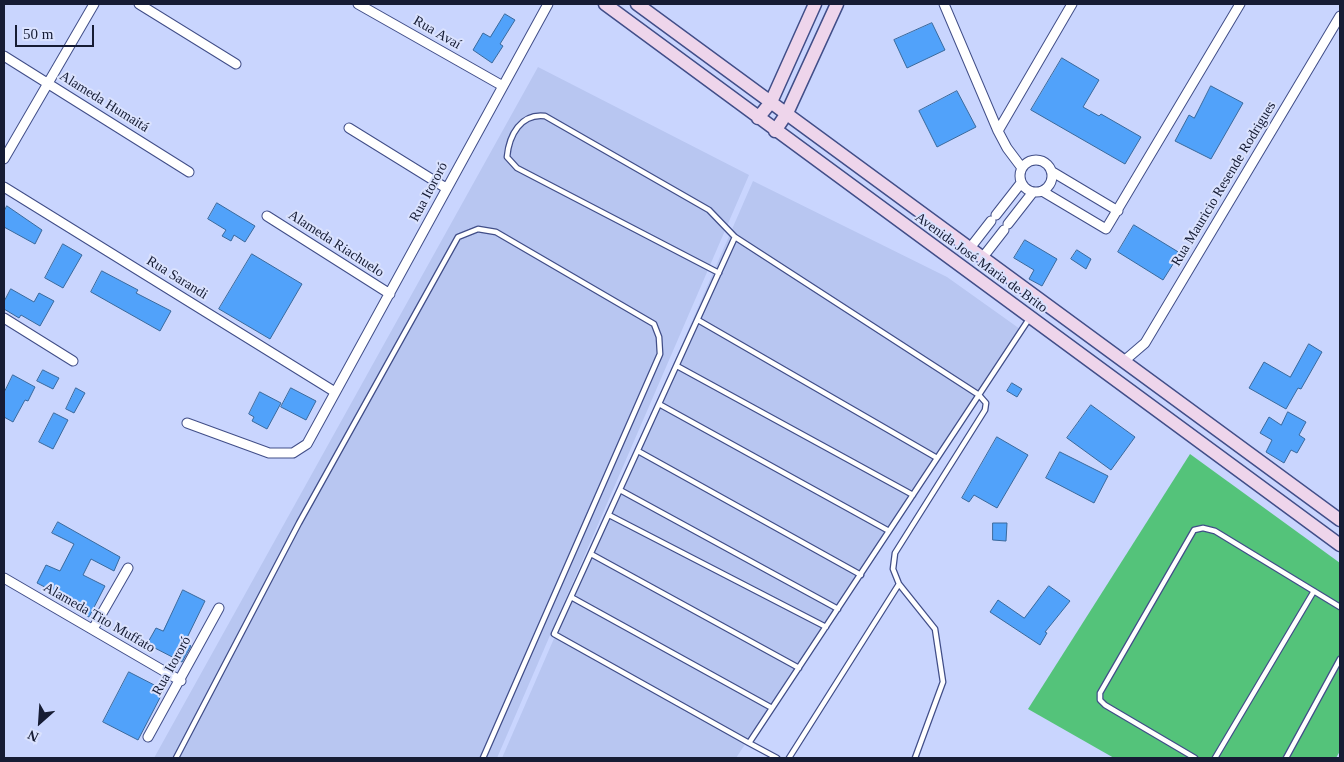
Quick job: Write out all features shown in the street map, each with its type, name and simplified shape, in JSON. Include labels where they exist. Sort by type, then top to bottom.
[{"type":"main road","name":"Avenida José Maria de Brito","points":[[604,4],[1340,545]]},
{"type":"main road","name":"Avenida José Maria de Brito","points":[[637,4],[1340,520]]},
{"type":"main road","points":[[758,118],[771,102],[815,4]]},
{"type":"main road","points":[[775,131],[787,113],[837,4]]},
{"type":"street","points":[[4,159],[94,4]]},
{"type":"street","points":[[139,4],[236,64]]},
{"type":"street","name":"Rua Avaí","points":[[358,4],[501,85]]},
{"type":"street","name":"Rua Itororó","points":[[187,423],[269,453],[293,453],[307,444],[390,294],[501,85],[548,4]]},
{"type":"street","points":[[944,4],[998,131],[1007,148],[1022,168],[1021,182],[970,248]]},
{"type":"street","points":[[998,131],[1072,4]]},
{"type":"street","points":[[983,257],[1032,192],[1042,191],[1106,229],[1240,4]]},
{"type":"street","name":"Rua Mauricio Resende Rodrigues","points":[[1124,361],[1145,343],[1340,16]]},
{"type":"street","name":"Alameda Humaitá","points":[[4,56],[189,172]]},
{"type":"street","points":[[349,128],[446,188]]},
{"type":"street","points":[[1022,168],[1035,161],[1044,163],[1050,171],[1118,211]]},
{"type":"street","points":[[1042,191],[1049,184],[1050,171]]},
{"type":"street","points":[[1021,182],[1032,192]]},
{"type":"street","name":"Rua Sarandi","points":[[4,187],[335,392]]},
{"type":"street","points":[[996,215],[1008,224]]},
{"type":"street","name":"Alameda Riachuelo","points":[[267,216],[390,294]]},
{"type":"street","points":[[4,318],[73,361]]},
{"type":"street","points":[[94,630],[128,568]]},
{"type":"street","name":"Alameda Tito Muffato","points":[[4,578],[181,681]]},
{"type":"street","name":"Rua Itororó","points":[[148,737],[181,681],[219,608]]},
{"type":"lane","points":[[719,273],[517,168],[507,157],[508,146],[522,120],[535,115],[545,116],[709,210],[735,237],[978,395],[986,403],[985,410],[895,553],[893,569],[899,584],[935,629],[943,682],[915,758]]},
{"type":"lane","points":[[176,758],[299,523],[458,236],[478,229],[496,232],[654,324],[660,354],[483,758]]},
{"type":"lane","points":[[735,237],[555,636],[777,758]]},
{"type":"lane","points":[[749,744],[1030,317]]},
{"type":"lane","points":[[698,320],[938,458]]},
{"type":"lane","points":[[677,366],[913,495]]},
{"type":"lane","points":[[659,404],[889,531]]},
{"type":"lane","points":[[638,451],[860,575]]},
{"type":"lane","points":[[620,490],[838,609]]},
{"type":"lane","points":[[608,515],[826,627]]},
{"type":"lane","points":[[1195,758],[1105,706],[1100,700],[1100,693],[1194,530],[1203,528],[1215,531],[1340,607]]},
{"type":"lane","points":[[591,554],[799,668]]},
{"type":"lane","points":[[789,758],[899,584]]},
{"type":"lane","points":[[1215,758],[1314,591]]},
{"type":"lane","points":[[571,597],[772,708]]},
{"type":"lane","points":[[1286,758],[1340,659]]},
{"type":"shaded area","points":[[538,67],[749,175],[497,758],[154,758]]},
{"type":"shaded area","points":[[753,181],[947,277],[1020,329],[736,758],[502,758]]},
{"type":"green space","points":[[1190,454],[1340,563],[1340,751],[1336,758],[1114,758],[1028,709]]},
{"type":"building","points":[[505,14],[515,20],[500,44],[503,46],[492,63],[473,50],[483,33],[490,37]]},
{"type":"building","points":[[932,23],[945,50],[907,68],[894,40]]},
{"type":"building","points":[[1062,58],[1099,80],[1083,107],[1099,116],[1101,114],[1141,137],[1125,164],[1031,110]]},
{"type":"building","points":[[1211,86],[1243,103],[1211,159],[1175,141],[1189,115],[1194,118]]},
{"type":"building","points":[[957,91],[976,127],[937,147],[919,111]]},
{"type":"building","points":[[217,203],[255,226],[245,242],[234,235],[231,241],[222,236],[226,230],[208,219]]},
{"type":"building","points":[[7,206],[42,230],[35,244],[4,227],[4,212]]},
{"type":"building","points":[[1134,225],[1180,253],[1163,280],[1118,252]]},
{"type":"building","points":[[1025,240],[1057,259],[1042,286],[1029,279],[1034,270],[1014,258]]},
{"type":"building","points":[[63,244],[82,255],[63,288],[45,278]]},
{"type":"building","points":[[1077,250],[1091,259],[1086,269],[1071,259]]},
{"type":"building","points":[[252,254],[302,284],[270,339],[219,309]]},
{"type":"building","points":[[102,271],[138,290],[136,293],[171,311],[160,331],[91,292]]},
{"type":"building","points":[[11,289],[34,302],[39,293],[54,301],[40,326],[21,315],[19,318],[4,309],[4,302]]},
{"type":"building","points":[[1309,344],[1322,352],[1301,389],[1298,388],[1286,409],[1249,388],[1264,362],[1290,377]]},
{"type":"building","points":[[43,370],[59,378],[53,389],[37,381]]},
{"type":"building","points":[[13,375],[35,387],[28,401],[25,400],[13,422],[4,417],[4,393]]},
{"type":"building","points":[[1012,383],[1022,389],[1017,397],[1007,391]]},
{"type":"building","points":[[76,388],[85,393],[74,413],[66,409]]},
{"type":"building","points":[[291,388],[316,401],[306,420],[281,407]]},
{"type":"building","points":[[260,392],[281,403],[267,429],[252,421],[254,417],[249,414]]},
{"type":"building","points":[[1091,405],[1135,437],[1111,470],[1067,438]]},
{"type":"building","points":[[1288,412],[1306,422],[1299,435],[1305,439],[1297,453],[1291,450],[1284,463],[1266,452],[1272,440],[1260,433],[1269,417],[1281,425]]},
{"type":"building","points":[[54,413],[68,420],[53,449],[39,442]]},
{"type":"building","points":[[997,437],[1028,455],[997,508],[974,495],[969,502],[962,498]]},
{"type":"building","points":[[1060,452],[1108,476],[1094,503],[1046,478]]},
{"type":"building","points":[[58,522],[120,557],[114,571],[91,559],[83,575],[105,586],[89,617],[61,602],[64,597],[37,583],[46,565],[60,571],[74,544],[52,533]]},
{"type":"building","points":[[993,523],[1007,523],[1006,541],[993,540]]},
{"type":"building","points":[[1049,586],[1070,601],[1045,632],[1047,633],[1040,645],[990,612],[998,600],[1024,618]]},
{"type":"building","points":[[183,590],[205,601],[185,642],[191,646],[182,662],[147,644],[156,628],[163,631]]},
{"type":"building","points":[[129,672],[164,690],[138,740],[103,722]]}]
